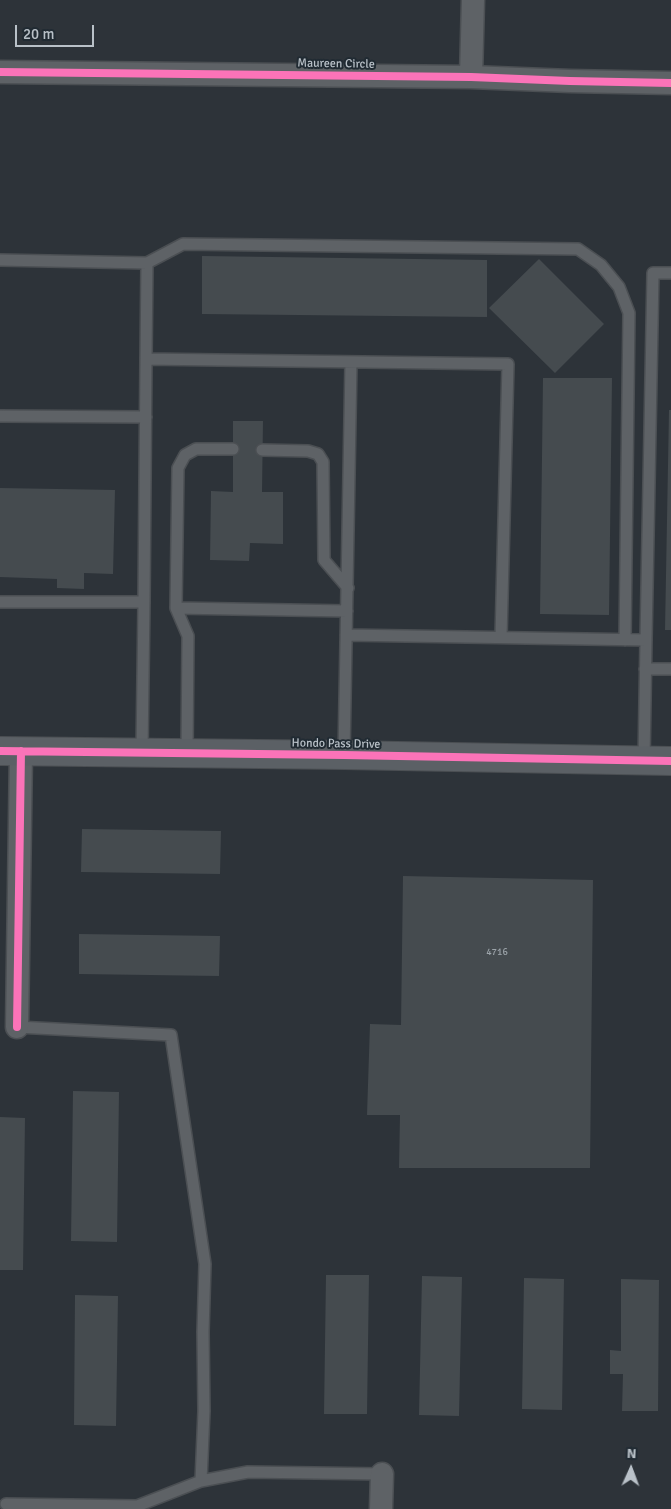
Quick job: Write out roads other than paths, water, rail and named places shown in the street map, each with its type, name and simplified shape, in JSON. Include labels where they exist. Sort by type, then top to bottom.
[{"type":"main road","name":"Hondo Pass Drive","points":[[10,751],[671,761]]},
{"type":"street","points":[[471,77],[472,0]]},
{"type":"street","name":"Maureen Circle","points":[[0,72],[471,77],[570,82],[671,83]]},
{"type":"street","points":[[10,751],[17,1027]]},
{"type":"street","points":[[381,1509],[382,1474]]},
{"type":"lane","points":[[0,260],[147,263],[183,244],[578,249],[601,265],[619,287],[630,313],[625,640]]},
{"type":"lane","points":[[142,752],[147,263]]},
{"type":"lane","points":[[644,761],[652,273],[671,273]]},
{"type":"lane","points":[[146,359],[508,364],[502,637]]},
{"type":"lane","points":[[344,755],[352,362]]},
{"type":"lane","points":[[0,416],[146,417]]},
{"type":"lane","points":[[187,753],[188,636],[176,608],[178,468],[185,455],[196,449],[233,449]]},
{"type":"lane","points":[[262,450],[308,451],[318,454],[323,462],[324,560],[348,588]]},
{"type":"lane","points":[[0,602],[144,602]]},
{"type":"lane","points":[[176,608],[347,611]]},
{"type":"lane","points":[[346,635],[646,640]]},
{"type":"lane","points":[[645,669],[671,669]]},
{"type":"lane","points":[[17,1027],[171,1035],[205,1264],[203,1332],[204,1411],[201,1481]]},
{"type":"lane","points":[[6,1504],[137,1506],[201,1481],[248,1472],[382,1474]]}]
